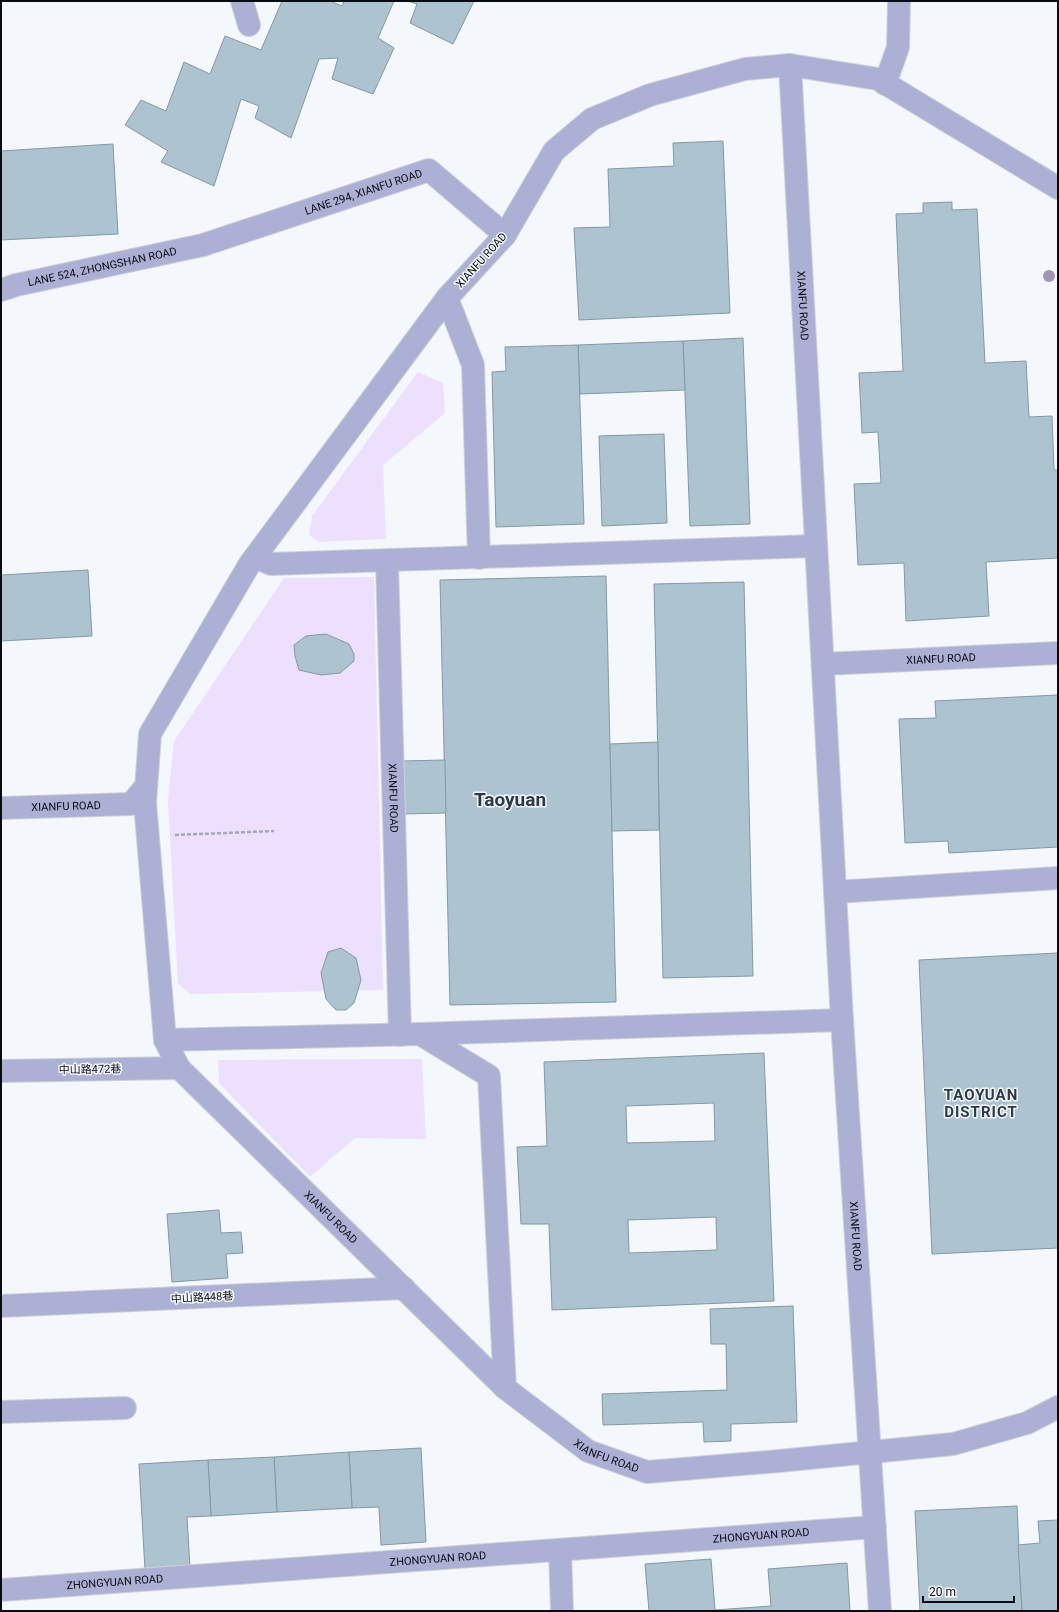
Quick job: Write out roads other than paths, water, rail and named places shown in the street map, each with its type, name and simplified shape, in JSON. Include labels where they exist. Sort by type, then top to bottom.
[{"type":"street","points":[[242,1],[249,25]]},
{"type":"street","points":[[885,84],[898,47],[899,1]]},
{"type":"street","name":"XIANFU ROAD","points":[[790,66],[842,1020],[880,1611]]},
{"type":"street","name":"XIANFU ROAD","points":[[1058,188],[878,79],[790,66],[745,69],[650,95],[592,119],[554,151],[505,235],[447,298],[254,556],[204,639],[150,734],[146,786],[147,822],[164,1040],[179,1068],[505,1388],[588,1451],[647,1472],[870,1453],[952,1444],[1027,1423],[1058,1407]]},
{"type":"street","name":"LANE 294, XIANFU ROAD","points":[[203,246],[429,170],[505,235]]},
{"type":"street","name":"LANE 524, ZHONGSHAN ROAD","points":[[1,290],[16,285],[203,246]]},
{"type":"street","name":"XIANFU ROAD","points":[[447,298],[473,365],[479,558]]},
{"type":"street","points":[[254,556],[271,564],[387,562],[816,546]]},
{"type":"street","name":"XIANFU ROAD","points":[[387,562],[410,1035]]},
{"type":"street","name":"XIANFU ROAD","points":[[823,664],[1058,653]]},
{"type":"street","points":[[146,786],[131,804],[147,822]]},
{"type":"street","name":"XIANFU ROAD","points":[[1,808],[131,804]]},
{"type":"street","points":[[835,892],[1058,878]]},
{"type":"street","points":[[164,1040],[410,1035],[842,1020]]},
{"type":"street","points":[[410,1035],[489,1076],[505,1388]]},
{"type":"street","name":"中山路472巷","points":[[1,1071],[179,1068]]},
{"type":"street","name":"中山路448巷","points":[[1,1306],[404,1288]]},
{"type":"street","points":[[1,1412],[125,1408]]},
{"type":"street","name":"ZHONGYUAN ROAD","points":[[1,1590],[875,1526]]},
{"type":"street","points":[[560,1550],[562,1611]]},
{"type":"district","name":"Taoyuan","points":[[510,799]]},
{"type":"district","name":"TAOYUAN DISTRICT","points":[[981,1104]]}]
